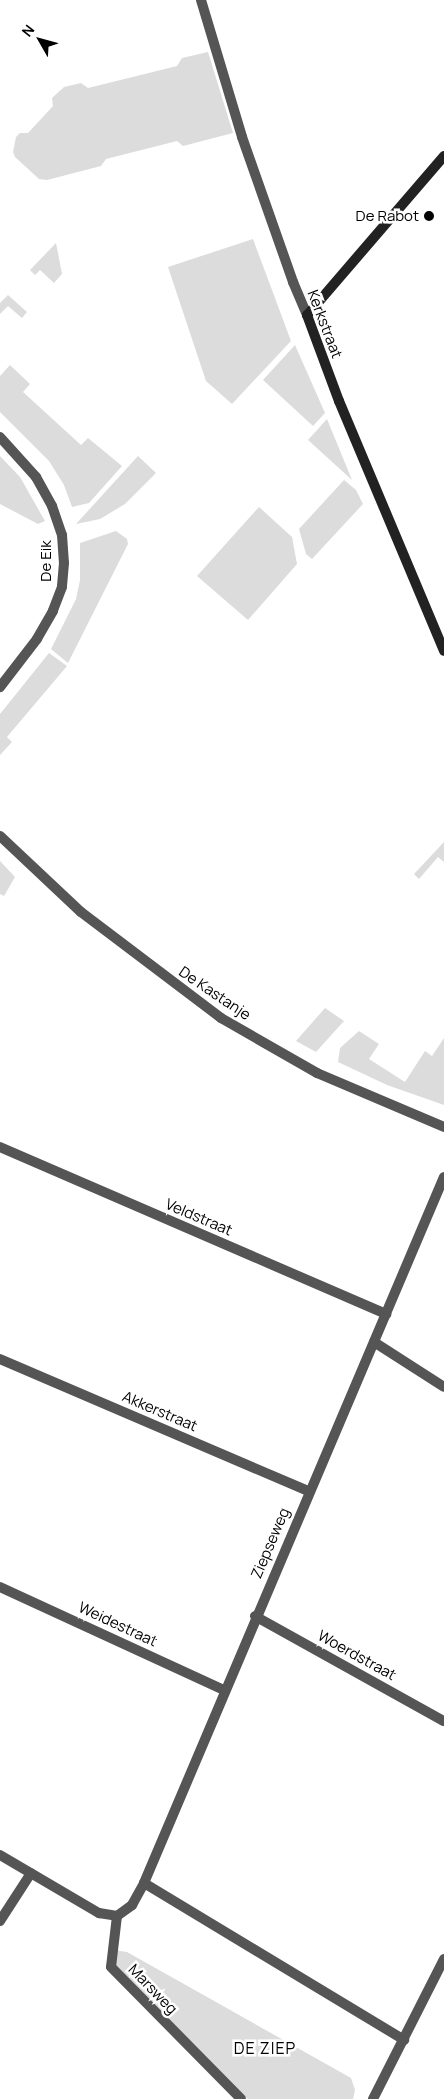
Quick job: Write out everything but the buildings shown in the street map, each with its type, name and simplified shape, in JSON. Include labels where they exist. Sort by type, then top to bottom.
[{"type":"street","name":"Kerkstraat","points":[[201,0],[242,136],[292,282],[307,315],[336,394],[444,651]]},
{"type":"street","points":[[307,315],[444,156]]},
{"type":"street","name":"De Eik","points":[[0,437],[36,477],[52,506],[62,535],[64,563],[62,587],[53,611],[37,639],[0,687]]},
{"type":"street","name":"De Kastanje","points":[[0,836],[81,912],[221,1018],[317,1072],[444,1127]]},
{"type":"street","name":"Veldstraat","points":[[0,1146],[386,1314]]},
{"type":"street","name":"Ziepseweg","points":[[117,1916],[132,1905],[144,1884],[308,1491],[444,1177]]},
{"type":"street","points":[[374,1342],[444,1387]]},
{"type":"street","name":"Akkerstraat","points":[[0,1359],[308,1491]]},
{"type":"street","name":"Weidestraat","points":[[0,1586],[224,1690]]},
{"type":"street","name":"Woerdstraat","points":[[255,1616],[444,1721]]},
{"type":"street","points":[[0,1855],[99,1913],[117,1916]]},
{"type":"street","points":[[0,1921],[31,1873]]},
{"type":"street","points":[[144,1884],[404,2040]]},
{"type":"street","name":"Marsweg","points":[[117,1916],[111,1966],[241,2099]]},
{"type":"street","points":[[373,2099],[444,1960]]},
{"type":"shaded area","points":[[208,52],[233,133],[183,146],[177,141],[106,159],[101,166],[47,180],[39,179],[15,157],[13,152],[16,137],[20,133],[28,133],[53,106],[52,98],[64,87],[81,83],[88,88],[177,66],[182,58]]},
{"type":"shaded area","points":[[253,239],[291,341],[232,404],[206,381],[168,267]]},
{"type":"shaded area","points":[[56,243],[62,274],[54,283],[40,270],[35,275],[30,270]]},
{"type":"shaded area","points":[[8,295],[27,312],[22,318],[8,306],[0,314],[0,303]]},
{"type":"shaded area","points":[[295,345],[325,413],[313,426],[263,380]]},
{"type":"shaded area","points":[[10,365],[30,384],[23,392],[81,445],[88,438],[122,466],[89,503],[72,507],[64,485],[49,461],[0,412],[0,376]]},
{"type":"shaded area","points":[[327,419],[352,480],[308,440]]},
{"type":"shaded area","points":[[0,456],[20,477],[45,521],[38,524],[0,504]]},
{"type":"shaded area","points":[[138,456],[156,473],[125,504],[100,519],[76,524]]},
{"type":"shaded area","points":[[344,480],[356,490],[363,504],[312,559],[306,554],[299,529]]},
{"type":"shaded area","points":[[259,507],[292,537],[297,564],[248,620],[197,576]]},
{"type":"shaded area","points":[[116,531],[127,539],[128,544],[68,663],[51,649],[76,599],[80,580],[80,543]]},
{"type":"shaded area","points":[[49,653],[67,666],[7,737],[12,742],[0,755],[0,714]]},
{"type":"shaded area","points":[[444,842],[444,862],[438,857],[419,879],[414,874]]},
{"type":"shaded area","points":[[0,861],[15,877],[4,896],[0,894]]},
{"type":"shaded area","points":[[325,1008],[344,1021],[316,1052],[296,1041]]},
{"type":"shaded area","points":[[359,1031],[379,1044],[369,1059],[405,1082],[425,1051],[432,1056],[444,1038],[444,1105],[387,1085],[338,1062],[340,1048]]},
{"type":"shaded area","points":[[114,1950],[127,1952],[351,2078],[355,2090],[353,2099],[248,2099],[241,2095],[114,1968]]},
{"type":"place","name":"De Rabot","points":[[429,216]]},
{"type":"district","name":"DE ZIEP","points":[[265,2048]]}]
